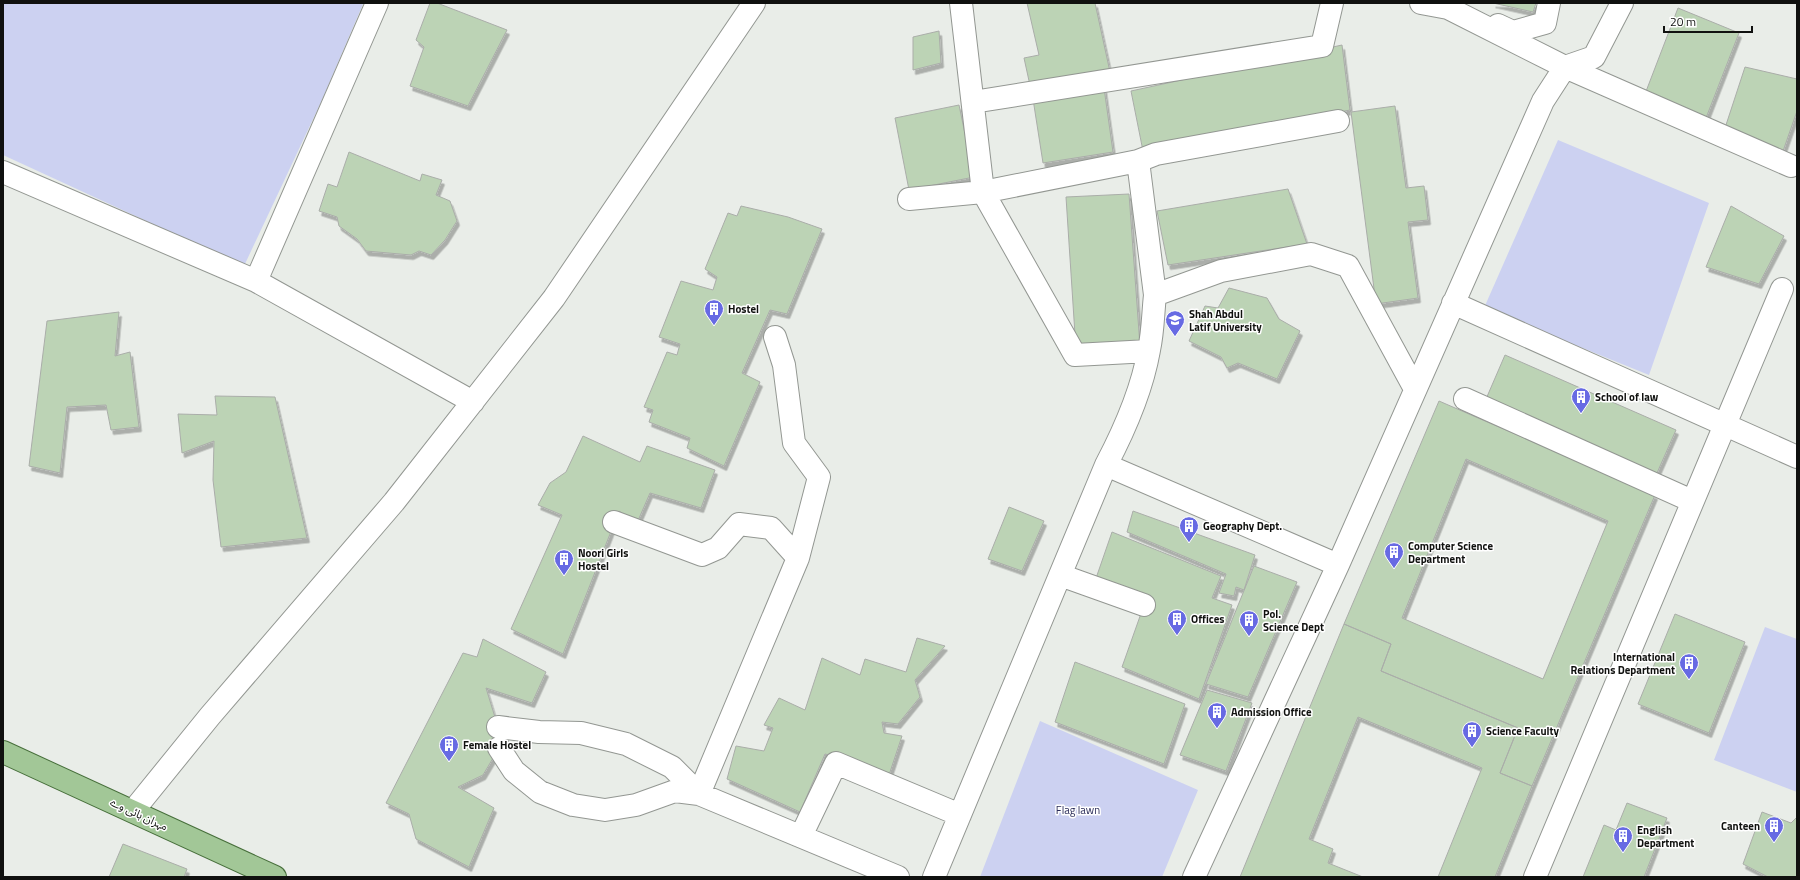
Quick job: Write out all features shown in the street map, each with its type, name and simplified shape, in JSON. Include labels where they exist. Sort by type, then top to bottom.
[{"type":"main road","name":"مہران ہائی وے","points":[[3,752],[275,877]]},
{"type":"street","points":[[256,281],[377,3]]},
{"type":"street","points":[[133,811],[210,716],[394,502],[554,298],[754,3]]},
{"type":"street","points":[[961,3],[983,192],[1075,355],[1149,350]]},
{"type":"street","points":[[973,102],[1322,46],[1332,3]]},
{"type":"street","points":[[1421,3],[1448,8],[1564,67],[1792,166]]},
{"type":"street","points":[[1456,3],[1513,32],[1545,24],[1549,3]]},
{"type":"street","points":[[1194,877],[1338,565],[1543,101],[1564,67],[1594,57],[1622,3]]},
{"type":"street","points":[[909,199],[983,192],[1138,161],[1156,154],[1338,121]]},
{"type":"street","points":[[934,877],[1106,465],[1121,436],[1135,402],[1149,350],[1155,295],[1138,161]]},
{"type":"street","points":[[3,172],[256,281],[473,402]]},
{"type":"street","points":[[1155,295],[1221,271],[1311,254],[1348,266],[1415,389]]},
{"type":"street","points":[[1535,877],[1782,288]]},
{"type":"street","points":[[1453,303],[1797,457]]},
{"type":"street","points":[[699,794],[798,558],[819,477],[794,443],[784,365],[775,337]]},
{"type":"street","points":[[1465,399],[1692,501]]},
{"type":"street","points":[[1106,465],[1338,565]]},
{"type":"street","points":[[614,522],[702,555],[718,548],[739,524],[771,528],[798,558]]},
{"type":"street","points":[[1060,575],[1144,605]]},
{"type":"street","points":[[699,794],[672,767],[626,744],[581,734],[539,732],[498,738],[514,771],[540,792],[573,806],[605,810],[636,805],[675,791],[699,794],[898,877]]},
{"type":"street","points":[[801,836],[836,764],[960,815]]},
{"type":"green space","points":[[3,3],[363,4],[322,100],[244,266],[3,155]]},
{"type":"green space","points":[[1558,140],[1709,203],[1649,375],[1484,308]]},
{"type":"green space","points":[[1765,627],[1797,639],[1797,792],[1714,760]]},
{"type":"green space","name":"Flag lawn","points":[[1040,721],[1198,790],[1162,877],[980,877]]},
{"type":"building","points":[[430,3],[437,3],[507,30],[468,106],[410,86],[424,47],[416,40]]},
{"type":"building","points":[[1027,3],[1095,3],[1110,72],[1031,90],[1024,58],[1039,55]]},
{"type":"building","points":[[1493,3],[1536,3],[1533,12]]},
{"type":"building","points":[[1678,8],[1739,33],[1706,118],[1645,94]]},
{"type":"building","points":[[939,31],[941,63],[913,70],[913,37]]},
{"type":"building","points":[[1342,45],[1350,110],[1143,151],[1131,91]]},
{"type":"building","points":[[1745,67],[1797,79],[1797,111],[1782,154],[1725,128]]},
{"type":"building","points":[[1104,88],[1113,152],[1043,163],[1033,99]]},
{"type":"building","points":[[959,105],[974,177],[909,190],[895,118]]},
{"type":"building","points":[[1395,106],[1406,188],[1424,186],[1428,220],[1408,222],[1418,298],[1376,304],[1351,112]]},
{"type":"building","points":[[349,152],[420,181],[422,174],[442,180],[436,195],[450,201],[457,221],[445,240],[431,255],[419,251],[411,255],[366,251],[357,239],[339,226],[337,217],[319,211],[328,184],[337,187]]},
{"type":"building","points":[[1288,189],[1307,244],[1168,265],[1157,211]]},
{"type":"building","points":[[1129,194],[1140,346],[1076,350],[1066,197]]},
{"type":"building","name":"Hostel","points":[[741,206],[788,217],[822,229],[787,314],[770,310],[742,373],[760,382],[724,466],[687,448],[690,438],[649,422],[653,410],[644,407],[667,352],[677,355],[680,344],[659,337],[681,281],[713,290],[717,277],[705,269],[728,213],[737,216]]},
{"type":"building","points":[[1731,206],[1784,236],[1759,284],[1706,267]]},
{"type":"building","points":[[1229,288],[1267,298],[1279,319],[1300,331],[1277,379],[1238,363],[1227,368],[1221,357],[1189,341],[1205,306],[1218,308]]},
{"type":"building","points":[[119,312],[115,356],[130,352],[139,427],[111,430],[106,405],[67,407],[60,473],[29,466],[47,321]]},
{"type":"building","name":"School of law","points":[[1505,355],[1676,430],[1657,473],[1486,399]]},
{"type":"building","points":[[215,396],[275,397],[307,538],[221,547],[213,480],[214,441],[182,453],[178,414],[217,415]]},
{"type":"building","name":"Computer Science Department","points":[[1439,401],[1655,495],[1532,786],[1500,773],[1518,728],[1381,671],[1391,644],[1344,624]],"holes":[[[1466,459],[1608,521],[1543,679],[1402,618]]]},
{"type":"building","name":"Noori Girls Hostel","points":[[583,436],[640,462],[647,446],[715,470],[701,508],[650,493],[637,523],[619,511],[563,654],[511,629],[562,515],[538,505],[550,483],[566,472]]},
{"type":"building","points":[[1009,507],[1044,521],[1022,571],[988,559]]},
{"type":"building","name":"Geography Dept.","points":[[1133,511],[1255,555],[1244,590],[1236,587],[1234,596],[1219,593],[1226,574],[1127,532]]},
{"type":"building","name":"Offices","points":[[1112,532],[1221,576],[1212,598],[1232,605],[1199,699],[1122,667],[1144,605],[1094,584]]},
{"type":"building","name":"Pol. Science Dept","points":[[1254,566],[1297,582],[1248,697],[1206,684]]},
{"type":"building","name":"International Relations Department","points":[[1675,614],[1745,642],[1709,733],[1638,704]]},
{"type":"building","name":"Science Faculty","points":[[1344,624],[1391,644],[1381,671],[1518,728],[1500,773],[1532,786],[1495,877],[1438,877],[1482,768],[1358,717],[1309,839],[1333,849],[1328,863],[1363,877],[1240,877]]},
{"type":"building","points":[[917,638],[945,646],[915,680],[920,697],[898,724],[882,722],[884,733],[902,736],[889,775],[849,760],[825,754],[800,812],[727,779],[736,746],[764,751],[773,728],[764,725],[779,698],[805,710],[822,658],[860,675],[865,659],[906,672]]},
{"type":"building","name":"Female Hostel","points":[[483,639],[546,672],[532,703],[486,688],[498,727],[499,748],[483,775],[458,787],[494,808],[469,867],[416,839],[409,814],[386,803],[463,653],[477,657]]},
{"type":"building","points":[[1075,662],[1185,704],[1164,764],[1055,722]]},
{"type":"building","name":"Admission Office","points":[[1207,690],[1252,703],[1226,771],[1180,755]]},
{"type":"building","name":"English Department","points":[[1627,803],[1667,818],[1644,877],[1583,877],[1604,825],[1616,830]]},
{"type":"building","name":"Canteen","points":[[1762,812],[1791,823],[1797,817],[1797,877],[1768,877],[1743,864]]},
{"type":"building","points":[[123,844],[187,869],[184,877],[109,877]]},
{"type":"place","name":"Hostel","points":[[714,326]]},
{"type":"place","name":"Shah Abdul Latif University","points":[[1175,337]]},
{"type":"place","name":"School of law","points":[[1581,414]]},
{"type":"place","name":"Geography Dept.","points":[[1189,543]]},
{"type":"place","name":"Computer Science Department","points":[[1394,569]]},
{"type":"place","name":"Noori Girls Hostel","points":[[564,576]]},
{"type":"place","name":"Offices","points":[[1177,636]]},
{"type":"place","name":"Pol. Science Dept","points":[[1249,637]]},
{"type":"place","name":"International Relations Department","points":[[1689,680]]},
{"type":"place","name":"Admission Office","points":[[1217,729]]},
{"type":"place","name":"Science Faculty","points":[[1472,748]]},
{"type":"place","name":"Female Hostel","points":[[449,762]]},
{"type":"place","name":"Canteen","points":[[1774,843]]},
{"type":"place","name":"English Department","points":[[1623,853]]}]
